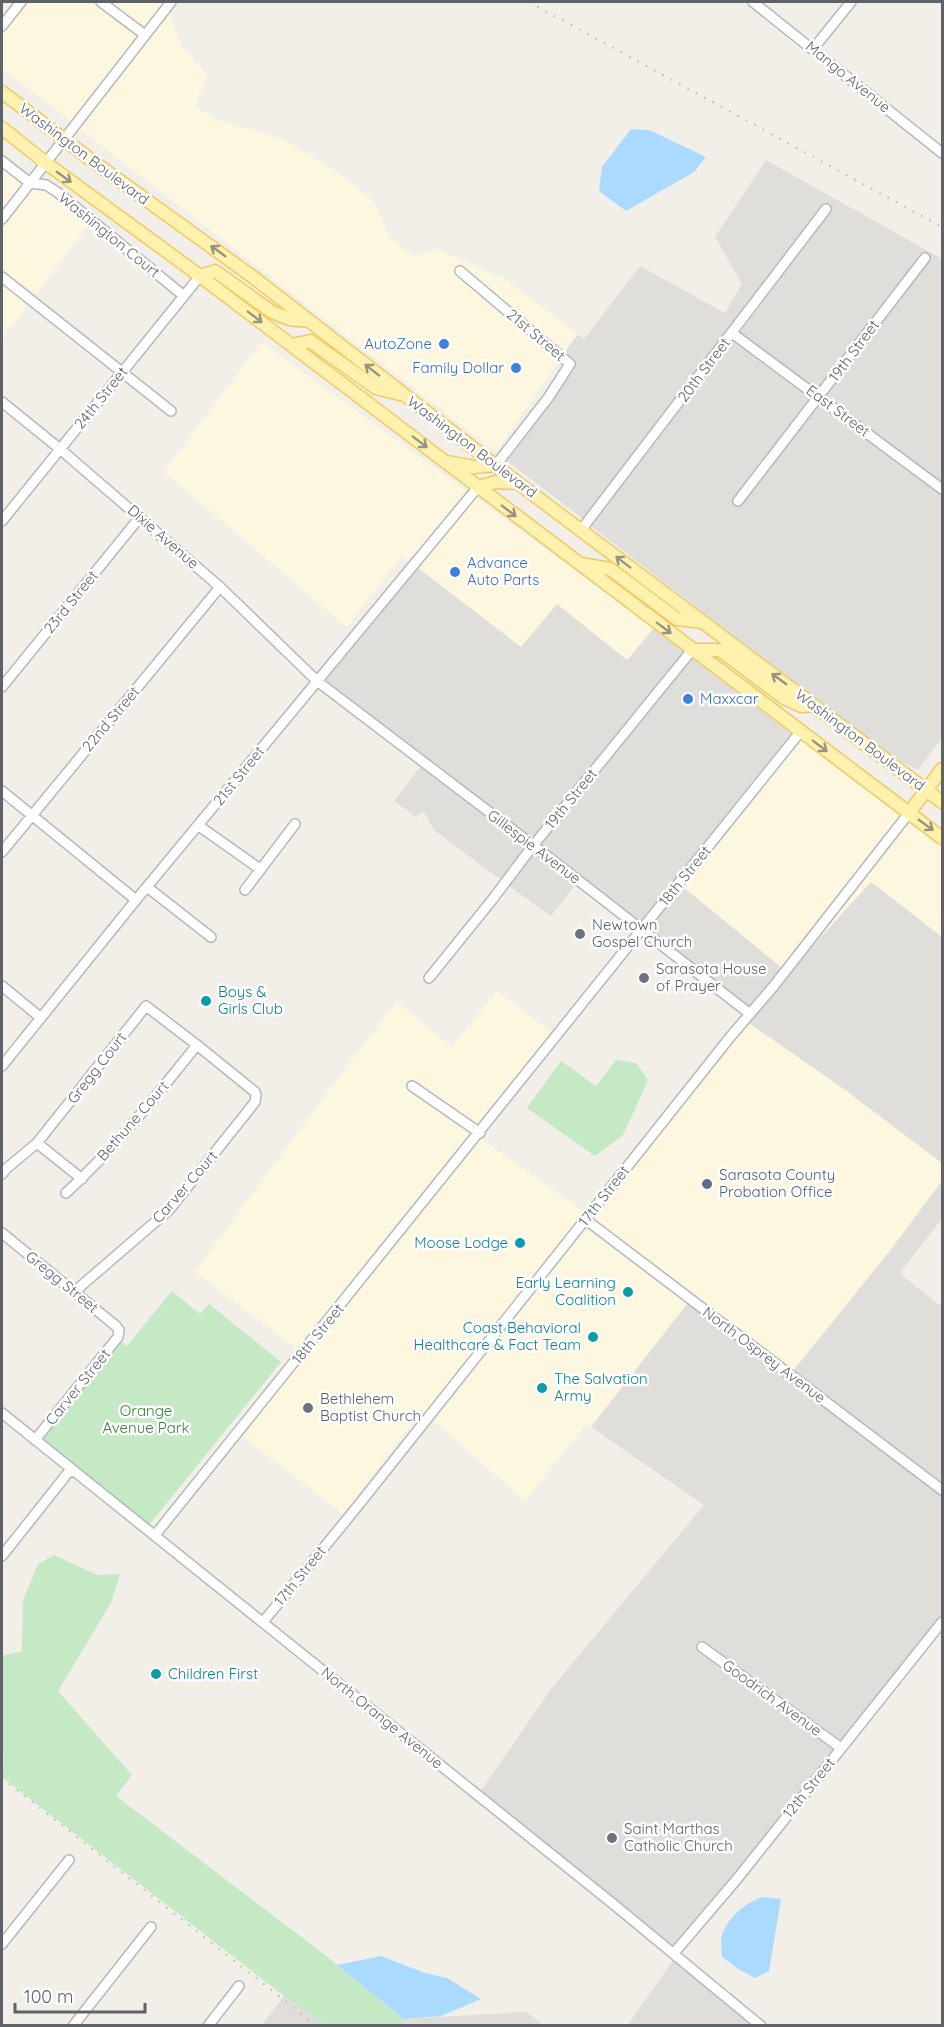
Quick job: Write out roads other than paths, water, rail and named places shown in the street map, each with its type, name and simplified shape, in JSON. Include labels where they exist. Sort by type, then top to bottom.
[{"type":"main road","name":"Washington Boulevard","points":[[2,92],[253,277],[518,483],[942,802]]},
{"type":"main road","name":"Washington Boulevard","points":[[2,128],[942,838]]},
{"type":"main road","points":[[200,276],[215,271],[272,312],[288,319],[310,321]]},
{"type":"main road","points":[[292,345],[310,341],[376,388],[404,395]]},
{"type":"main road","points":[[446,462],[474,466],[496,465]]},
{"type":"main road","points":[[478,487],[496,482],[518,483]]},
{"type":"main road","points":[[580,564],[610,569],[677,619],[702,622]]},
{"type":"main road","points":[[692,650],[720,650],[784,698],[801,706],[813,705]]},
{"type":"main road","name":"17th Street","points":[[909,813],[942,769]]},
{"type":"street","points":[[2,26],[21,2]]},
{"type":"street","points":[[101,2],[145,35]]},
{"type":"street","points":[[2,219],[171,2]]},
{"type":"street","name":"Mango Avenue","points":[[753,2],[942,153]]},
{"type":"street","points":[[813,49],[850,2]]},
{"type":"street","points":[[2,161],[30,183]]},
{"type":"street","name":"Washington Court","points":[[30,183],[46,185],[184,296]]},
{"type":"street","name":"20th Street","points":[[581,530],[826,209]]},
{"type":"street","name":"19th Street","points":[[738,501],[924,258]]},
{"type":"street","name":"21st Street","points":[[460,271],[570,364],[547,399],[496,465]]},
{"type":"street","name":"24th Street","points":[[2,521],[200,276]]},
{"type":"street","points":[[2,277],[171,411]]},
{"type":"street","name":"East Street","points":[[732,333],[942,489]]},
{"type":"street","name":"Dixie Avenue","points":[[2,402],[220,587],[317,681]]},
{"type":"street","name":"21st Street","points":[[2,1066],[136,900],[478,487]]},
{"type":"street","name":"23rd Street","points":[[2,687],[140,517]]},
{"type":"street","name":"22nd Street","points":[[2,852],[220,587]]},
{"type":"street","name":"19th Street","points":[[429,978],[692,650]]},
{"type":"street","name":"Gillespie Avenue","points":[[317,681],[750,1014]]},
{"type":"street","name":"18th Street","points":[[155,1535],[801,731]]},
{"type":"street","points":[[2,791],[136,900]]},
{"type":"street","name":"17th Street","points":[[263,1622],[365,1498],[585,1219],[848,893],[909,813]]},
{"type":"street","points":[[245,890],[295,824]]},
{"type":"street","points":[[199,826],[260,869]]},
{"type":"street","points":[[147,887],[211,937]]},
{"type":"street","points":[[2,986],[41,1018]]},
{"type":"street","name":"Gregg Court","points":[[2,1174],[37,1143],[146,1006],[197,1045]]},
{"type":"street","name":"Carver Court","points":[[74,1292],[169,1210],[255,1102],[255,1092],[197,1045]]},
{"type":"street","name":"Bethune Court","points":[[66,1193],[82,1179],[151,1103],[197,1045]]},
{"type":"street","points":[[412,1086],[480,1133]]},
{"type":"street","points":[[37,1143],[82,1179]]},
{"type":"street","name":"North Osprey Avenue","points":[[585,1219],[942,1490]]},
{"type":"street","name":"Gregg Street","points":[[2,1233],[116,1326],[119,1333]]},
{"type":"street","name":"Carver Street","points":[[35,1440],[119,1333]]},
{"type":"street","name":"North Orange Avenue","points":[[2,1413],[761,2025]]},
{"type":"street","points":[[2,1556],[71,1469]]},
{"type":"street","name":"12th Street","points":[[674,1953],[737,1879],[942,1622]]},
{"type":"street","name":"Goodrich Avenue","points":[[702,1647],[841,1748]]},
{"type":"street","points":[[2,1944],[69,1860]]},
{"type":"street","points":[[73,2025],[151,1927]]},
{"type":"street","points":[[208,2025],[239,1986]]},
{"type":"water","points":[[631,129],[649,130],[706,157],[694,172],[626,211],[599,191],[602,167]]},
{"type":"water","points":[[763,1897],[781,1899],[769,1971],[755,1978],[722,1957],[721,1942],[725,1927],[730,1920],[749,1903]]},
{"type":"water","points":[[381,1956],[425,1973],[447,1978],[481,1999],[441,2016],[404,2019],[337,1965]]},
{"type":"railway","points":[[529,2],[942,227]]},
{"type":"railway","points":[[2,1778],[317,2026]]},
{"type":"place","name":"AutoZone","points":[[444,344]]},
{"type":"place","name":"Family Dollar","points":[[516,368]]},
{"type":"place","name":"Advance Auto Parts","points":[[455,572]]},
{"type":"place","name":"Maxxcar","points":[[688,699]]},
{"type":"place","name":"Newtown Gospel Church","points":[[580,934]]},
{"type":"place","name":"Sarasota House of Prayer","points":[[644,978]]},
{"type":"place","name":"Boys & Girls Club","points":[[206,1001]]},
{"type":"place","name":"Sarasota County Probation Office","points":[[707,1184]]},
{"type":"place","name":"Moose Lodge","points":[[520,1243]]},
{"type":"place","name":"Early Learning Coalition","points":[[628,1292]]},
{"type":"place","name":"Coast Behavioral Healthcare & Fact Team","points":[[593,1337]]},
{"type":"place","name":"The Salvation Army","points":[[542,1388]]},
{"type":"place","name":"Bethlehem Baptist Church","points":[[308,1408]]},
{"type":"place","name":"Children First","points":[[156,1674]]},
{"type":"place","name":"Saint Marthas Catholic Church","points":[[612,1838]]},
{"type":"park label","name":"Orange Avenue Park","points":[[146,1420]]}]
